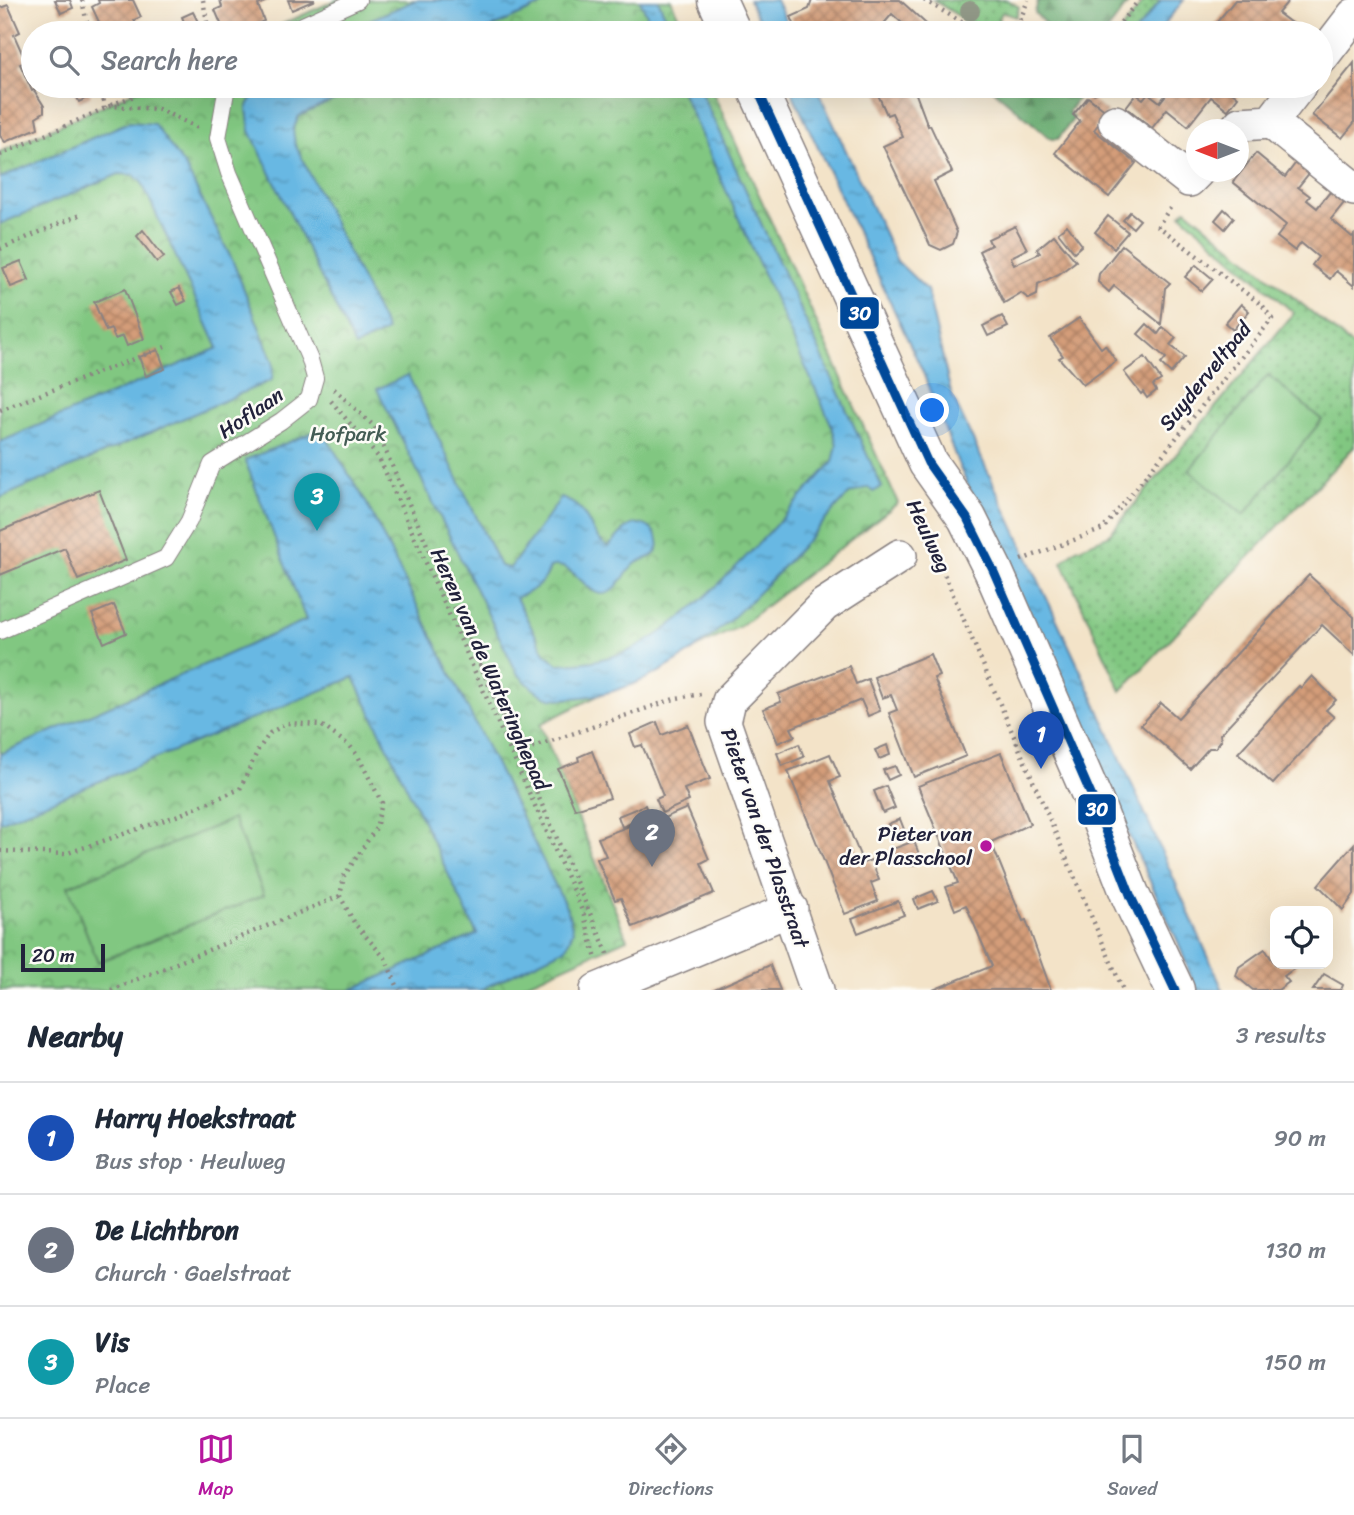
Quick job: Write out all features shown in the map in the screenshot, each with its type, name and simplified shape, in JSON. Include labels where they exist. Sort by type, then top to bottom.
[{"type":"main road","points":[[718,0],[727,21]]},
{"type":"main road","name":"Heulweg","points":[[761,98],[919,478],[936,503],[1150,990]]},
{"type":"main road","name":"Heulweg","points":[[919,478],[967,518],[993,570],[1092,797],[1131,897],[1175,990]]},
{"type":"street","points":[[1333,42],[1354,15]]},
{"type":"street","points":[[1271,122],[1290,98]]},
{"type":"street","points":[[1115,122],[1186,171]]},
{"type":"street","points":[[1249,123],[1271,122],[1354,188]]},
{"type":"street","name":"Pieter van der Plasstraat","points":[[817,990],[724,722],[729,701],[824,605],[900,556]]},
{"type":"street","points":[[607,986],[790,909]]},
{"type":"lane","points":[[312,21],[358,0]]},
{"type":"lane","points":[[225,98],[218,138],[314,379]]},
{"type":"lane","name":"Hoflaan","points":[[0,631],[166,558],[189,521],[212,464],[281,421],[309,399],[314,379]]},
{"type":"path","points":[[82,0],[86,21]]},
{"type":"path","points":[[203,0],[207,21]]},
{"type":"path","points":[[924,0],[960,21]]},
{"type":"path","points":[[1020,21],[1028,0]]},
{"type":"path","points":[[1122,21],[1139,0]]},
{"type":"path","points":[[104,98],[107,107]]},
{"type":"path","points":[[0,155],[129,98]]},
{"type":"path","points":[[107,107],[158,109],[218,138]]},
{"type":"path","name":"Suyderveltpad","points":[[1043,552],[1103,529],[1272,319],[1263,306],[1158,226],[1189,182]]},
{"type":"path","points":[[0,249],[82,214]]},
{"type":"path","points":[[0,410],[165,347]]},
{"type":"path","points":[[314,379],[375,427],[519,752],[607,986]]},
{"type":"path","name":"Heren van de Wateringhepad","points":[[314,379],[379,458],[583,915],[607,986]]},
{"type":"path","name":"Heulweg","points":[[919,478],[1123,990]]},
{"type":"path","points":[[519,752],[677,698],[704,694],[729,701]]},
{"type":"path","points":[[0,851],[65,854],[179,815],[240,789],[258,750],[270,733],[287,723],[321,725],[358,756],[382,803],[376,828],[344,876],[340,896],[355,924],[385,958],[399,990]]},
{"type":"path","points":[[111,990],[340,896]]},
{"type":"green space","points":[[336,0],[671,0],[681,21],[290,21]]},
{"type":"green space","points":[[933,0],[1008,0],[1019,7],[1016,17],[1002,12],[998,21],[969,21]]},
{"type":"green space","points":[[1038,0],[1100,4],[1130,1],[1115,21],[1042,21],[1035,13]]},
{"type":"green space","points":[[1145,0],[1161,0],[1144,21],[1128,21]]},
{"type":"green space","name":"Hofpark","points":[[119,98],[715,98],[898,503],[739,627],[540,724],[627,939],[512,990],[0,990],[0,152]]},
{"type":"green space","points":[[1003,98],[1078,98],[1068,112],[1074,118],[1058,139],[1051,139]]},
{"type":"green space","points":[[1186,209],[1354,347],[1354,447],[1121,691],[1062,562],[1076,549],[1108,536],[1294,313],[1181,214]]},
{"type":"green space","points":[[1268,375],[1322,420],[1244,515],[1189,470]]},
{"type":"green space","points":[[233,819],[264,895],[98,962],[68,886]]},
{"type":"water","points":[[416,0],[553,0],[507,21],[367,21]]},
{"type":"water","points":[[640,0],[658,0],[668,21],[650,21]]},
{"type":"water","points":[[749,0],[776,0],[786,21],[759,21]]},
{"type":"water","points":[[1161,0],[1184,0],[1167,21],[1144,21]]},
{"type":"water","points":[[251,98],[339,98],[299,116],[293,130],[295,144],[387,331],[355,347],[250,131],[247,109]]},
{"type":"water","points":[[684,98],[704,98],[882,487],[873,492],[868,487],[849,494],[730,620],[697,648],[661,671],[623,688],[583,697],[551,698],[536,691],[517,673],[377,389],[408,375],[500,566],[510,568],[561,498],[579,508],[596,535],[608,547],[632,525],[646,526],[656,535],[656,552],[635,564],[610,592],[595,592],[568,569],[559,566],[550,567],[542,583],[516,598],[545,653],[558,664],[584,662],[626,652],[680,619],[736,567],[833,462],[837,445],[832,426]]},
{"type":"water","points":[[795,98],[822,98],[897,261],[927,290],[951,393],[1099,710],[1223,990],[1196,990],[1178,942],[960,468],[922,370]]},
{"type":"water","points":[[129,122],[154,124],[186,168],[233,262],[273,362],[272,380],[0,498],[0,442],[218,348],[142,183],[134,175],[119,174],[0,224],[0,178]]},
{"type":"water","points":[[321,429],[366,502],[568,911],[573,931],[566,948],[480,990],[351,990],[477,934],[354,677],[0,822],[0,754],[306,620],[245,460]]},
{"type":"building","points":[[55,0],[70,0],[73,8],[61,13]]},
{"type":"building","points":[[98,0],[133,0],[141,17],[134,21],[98,21],[92,7],[99,3]]},
{"type":"building","points":[[220,0],[269,0],[258,5],[264,21],[220,21],[215,10],[222,7]]},
{"type":"building","points":[[288,0],[315,0],[292,10]]},
{"type":"building","points":[[812,0],[900,0],[923,21],[900,21],[892,14],[886,21],[793,21],[791,17],[809,9]]},
{"type":"building","points":[[1235,0],[1289,0],[1278,13],[1288,21],[1218,21]]},
{"type":"building","points":[[8,5],[20,32],[14,35],[21,51],[21,98],[39,98],[44,106],[44,112],[36,117],[38,128],[5,142],[0,136],[0,8]]},
{"type":"building","points":[[193,12],[198,21],[184,21],[182,17]]},
{"type":"building","points":[[1354,63],[1354,123],[1342,138],[1312,115],[1326,98],[1333,98],[1333,89]]},
{"type":"building","points":[[879,98],[918,98],[928,126],[930,125],[952,172],[934,181],[957,232],[953,244],[941,250],[930,245],[883,146],[903,137],[892,113],[887,115]]},
{"type":"building","points":[[1089,98],[1107,112],[1094,130],[1136,163],[1109,197],[1055,153],[1080,121],[1073,115]]},
{"type":"building","points":[[1133,98],[1155,98],[1160,102],[1163,98],[1210,98],[1194,119],[1186,119],[1186,124],[1167,109],[1152,128],[1126,107]]},
{"type":"building","points":[[1212,98],[1237,98],[1228,110]]},
{"type":"building","points":[[1256,153],[1285,177],[1298,160],[1311,171],[1298,187],[1310,196],[1307,200],[1317,208],[1330,192],[1344,203],[1331,219],[1352,237],[1354,235],[1354,286],[1336,271],[1330,279],[1312,265],[1318,257],[1301,243],[1295,251],[1277,237],[1286,225],[1233,182],[1249,182],[1249,162]]},
{"type":"building","points":[[1224,209],[1234,218],[1225,229],[1215,220]]},
{"type":"building","points":[[1130,212],[1140,220],[1133,228],[1123,220]]},
{"type":"building","points":[[1108,216],[1128,232],[1114,248],[1095,232]]},
{"type":"building","points":[[1067,225],[1082,245],[1074,252],[1058,232]]},
{"type":"building","points":[[1015,226],[1027,249],[1011,257],[1014,265],[1040,253],[1037,249],[1054,235],[1076,261],[1059,274],[1038,284],[1037,295],[1029,299],[1021,293],[1004,303],[979,251],[991,245],[988,239]]},
{"type":"building","points":[[143,230],[164,257],[157,262],[137,236]]},
{"type":"building","points":[[1122,245],[1170,283],[1165,288],[1161,324],[1114,286],[1109,292],[1098,282],[1099,274]]},
{"type":"building","points":[[21,261],[29,280],[11,287],[3,268]]},
{"type":"building","points":[[1196,265],[1213,279],[1202,291],[1185,277]]},
{"type":"building","points":[[179,288],[186,301],[178,305],[171,292]]},
{"type":"building","points":[[125,289],[144,339],[127,346],[123,336],[115,339],[111,329],[106,331],[94,302]]},
{"type":"building","points":[[1241,304],[1249,311],[1233,330],[1225,323]]},
{"type":"building","points":[[1002,316],[1008,327],[988,336],[983,326]]},
{"type":"building","points":[[1079,318],[1101,348],[1105,345],[1116,361],[1083,385],[1059,358],[1063,356],[1050,338]]},
{"type":"building","points":[[1147,324],[1158,334],[1163,327],[1176,338],[1170,345],[1185,357],[1171,373],[1161,364],[1166,358],[1138,334]]},
{"type":"building","points":[[158,350],[165,369],[146,376],[139,357]]},
{"type":"building","points":[[1145,357],[1161,380],[1153,385],[1156,391],[1147,398],[1124,372]]},
{"type":"building","points":[[99,490],[126,560],[78,580],[65,548],[0,575],[0,531]]},
{"type":"building","points":[[1309,575],[1354,617],[1354,655],[1322,625],[1220,734],[1221,740],[1215,748],[1209,748],[1190,769],[1141,725],[1161,703],[1178,718]]},
{"type":"building","points":[[114,605],[126,633],[104,643],[92,614]]},
{"type":"building","points":[[930,654],[939,676],[934,678],[966,756],[914,777],[889,713],[897,710],[891,695],[882,698],[874,677]]},
{"type":"building","points":[[849,666],[856,684],[868,679],[880,711],[868,716],[861,700],[791,728],[795,736],[778,743],[763,709],[781,702],[778,694]]},
{"type":"building","points":[[1312,676],[1336,700],[1326,710],[1334,717],[1273,784],[1238,753],[1299,686],[1301,688]]},
{"type":"building","points":[[657,722],[662,735],[688,725],[710,779],[684,789],[689,801],[662,813],[656,799],[663,796],[653,771],[642,745],[635,747],[630,734]]},
{"type":"building","points":[[799,744],[804,757],[782,766],[777,753]]},
{"type":"building","points":[[887,745],[890,755],[879,759],[875,750]]},
{"type":"building","points":[[592,751],[610,798],[575,809],[558,769],[579,761],[578,757]]},
{"type":"building","points":[[1001,753],[1030,824],[991,842],[1023,921],[1026,920],[1051,990],[933,990],[992,966],[966,905],[955,910],[946,887],[958,883],[918,786]]},
{"type":"building","points":[[830,754],[840,777],[830,781],[863,863],[871,860],[879,880],[871,883],[878,901],[845,914],[788,771]]},
{"type":"building","points":[[895,766],[899,775],[888,780],[883,770]]},
{"type":"building","points":[[886,786],[895,808],[883,813],[874,791]]},
{"type":"building","points":[[645,805],[649,816],[622,827],[618,816]]},
{"type":"building","points":[[687,808],[709,859],[701,863],[714,893],[633,927],[621,898],[615,900],[597,859],[606,856],[598,838],[655,816],[657,821]]},
{"type":"building","points":[[900,819],[905,832],[893,836],[888,824]]},
{"type":"building","points":[[914,841],[922,862],[910,866],[908,859],[895,863],[890,850]]},
{"type":"building","points":[[1354,844],[1354,894],[1343,910],[1318,885]]},
{"type":"building","points":[[933,891],[938,901],[918,909],[914,899]]},
{"type":"building","points":[[898,901],[904,915],[858,933],[852,919]]},
{"type":"building","points":[[1265,949],[1270,956],[1270,969],[1294,969],[1284,976],[1289,982],[1278,990],[1253,990],[1236,976],[1239,967]]},
{"type":"building","points":[[770,965],[780,990],[712,990],[731,982]]},
{"type":"building","points":[[1324,974],[1343,985],[1341,990],[1313,990]]},
{"type":"transit line","name":"30","points":[[761,98],[928,463],[967,518],[993,570],[1092,797],[1131,897],[1175,990]]},
{"type":"place","name":"Vis","points":[[317,531]]},
{"type":"place","name":"Harry Hoekstraat","points":[[1041,769]]},
{"type":"place","name":"Pieter van der Plasschool","points":[[986,846]]},
{"type":"place","name":"De Lichtbron","points":[[652,867]]}]
